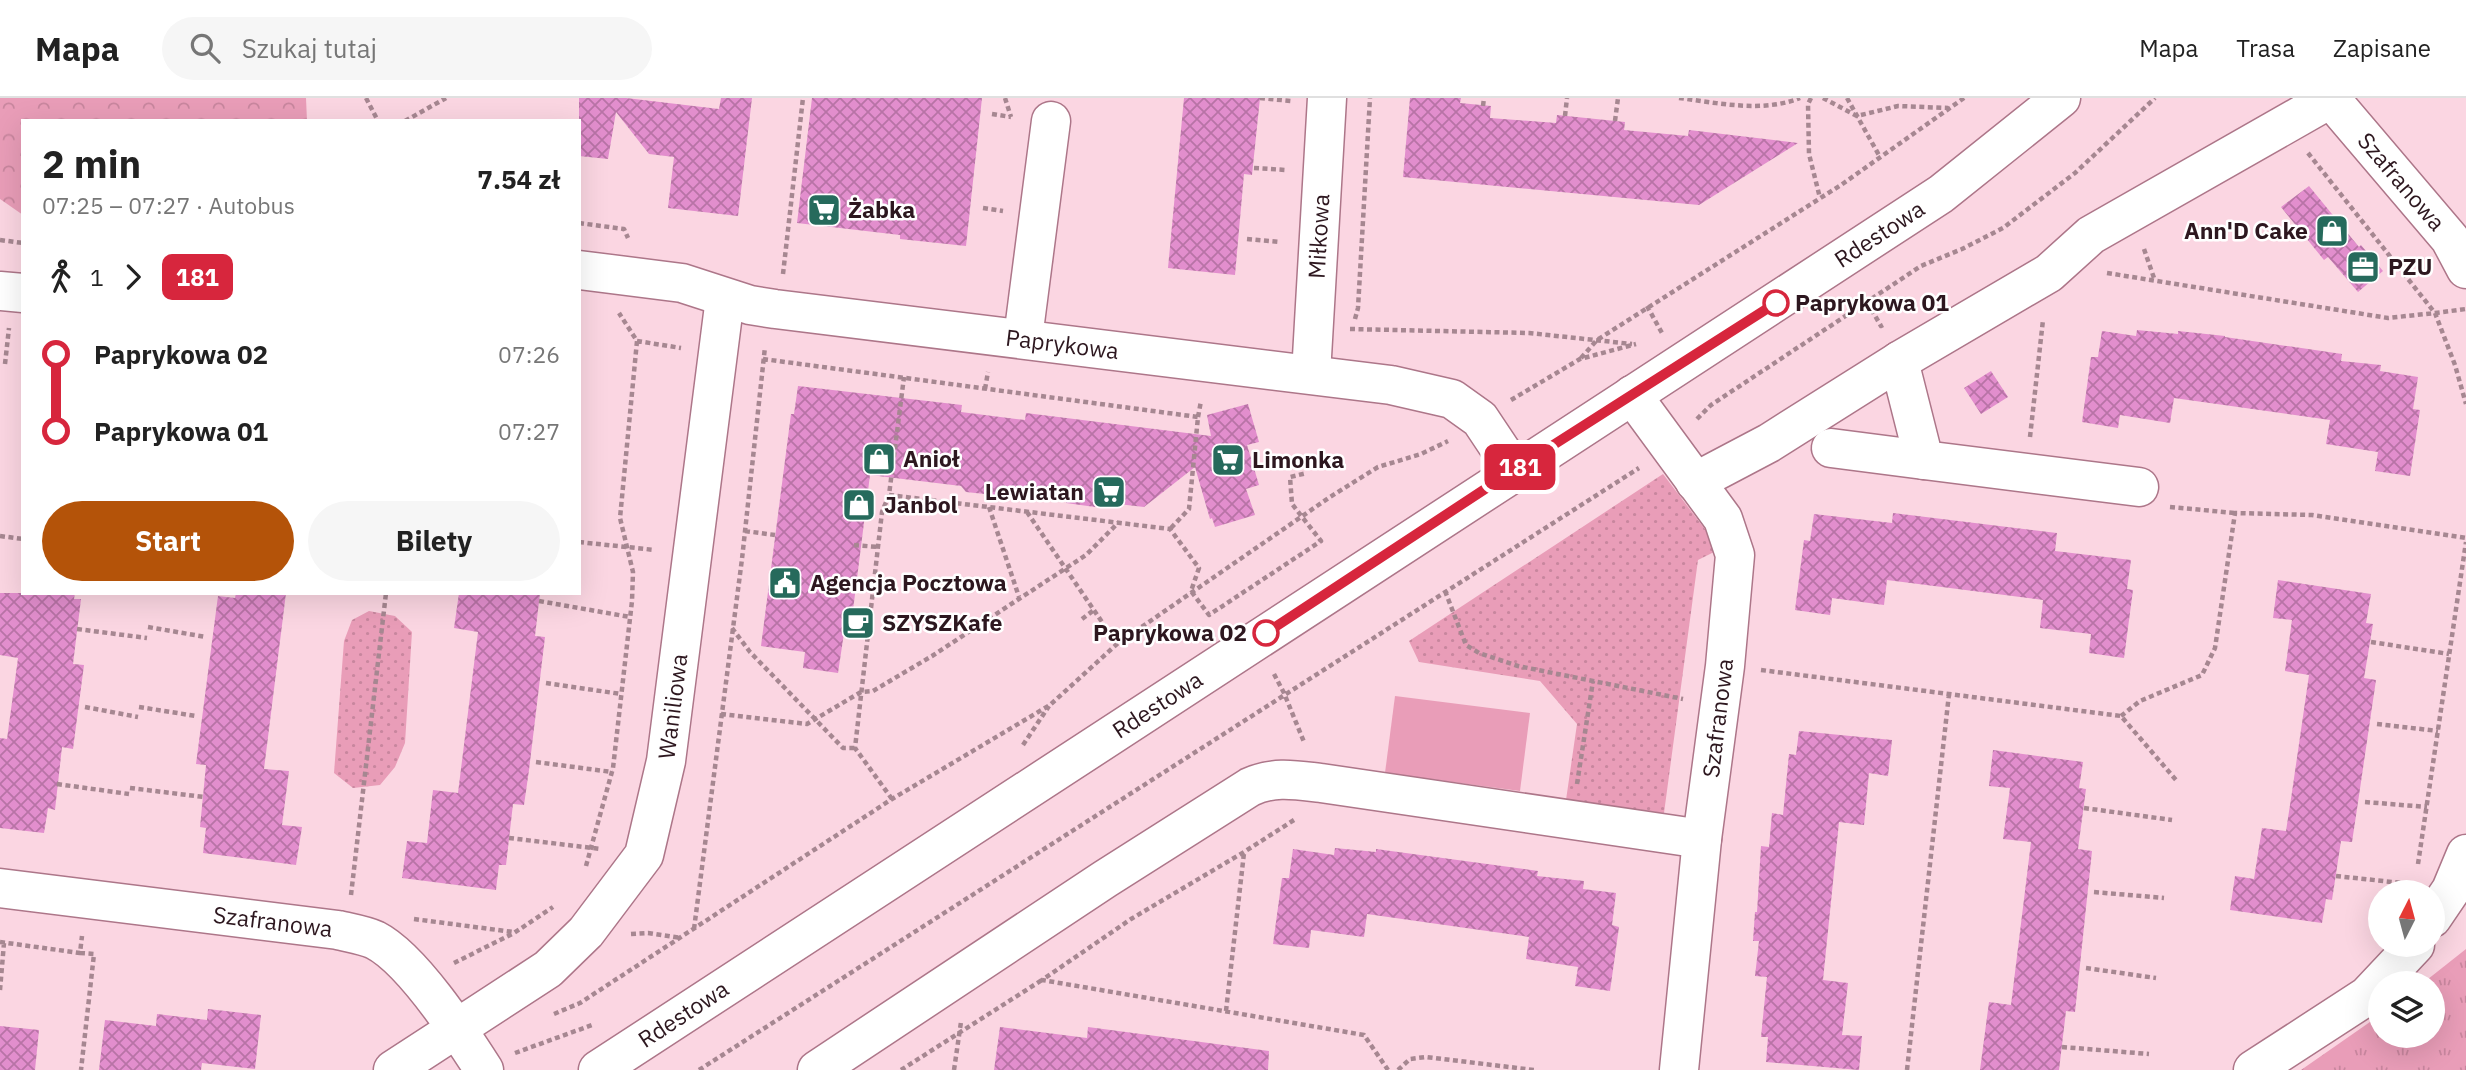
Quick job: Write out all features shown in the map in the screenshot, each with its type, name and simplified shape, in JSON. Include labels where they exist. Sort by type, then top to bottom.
[{"type":"street","name":"Rdestowa","points":[[598,1070],[1514,470],[1941,194],[2061,98]]},
{"type":"street","name":"Szafranowa","points":[[2330,99],[2450,239],[2466,269]]},
{"type":"street","points":[[1695,482],[1769,443],[2054,268],[2091,234],[2330,99]]},
{"type":"street","name":"Miłkowa","points":[[1311,374],[1314,100]]},
{"type":"street","points":[[1023,338],[1051,121]]},
{"type":"street","name":"Paprykowa","points":[[581,270],[682,284],[725,298],[775,309],[1391,385],[1452,400],[1480,419],[1514,470]]},
{"type":"street","name":"Waniliowa","points":[[393,1070],[548,969],[586,932],[644,855],[666,761],[725,298]]},
{"type":"street","points":[[1899,361],[1924,460]]},
{"type":"street","name":"Szafranowa","points":[[1633,395],[1723,519],[1735,555],[1720,706],[1702,839],[1679,1070]]},
{"type":"street","points":[[1831,448],[2139,487]]},
{"type":"street","points":[[817,1070],[1105,879],[1265,780],[1287,779],[1321,783],[1702,839]]},
{"type":"street","points":[[2445,899],[2466,854]]},
{"type":"street","name":"Szafranowa","points":[[0,888],[338,930],[373,940],[397,955],[457,1028],[484,1070]]},
{"type":"street","points":[[2253,1070],[2367,996],[2403,957]]},
{"type":"path","points":[[366,98],[377,119]]},
{"type":"path","points":[[409,119],[446,98]]},
{"type":"path","points":[[783,275],[803,98]]},
{"type":"path","points":[[1352,330],[1358,308],[1370,98]]},
{"type":"path","points":[[1483,106],[1484,98]]},
{"type":"path","points":[[1565,116],[1567,98]]},
{"type":"path","points":[[1615,121],[1618,98]]},
{"type":"path","points":[[1679,98],[1757,106],[1781,106],[1800,98]]},
{"type":"path","points":[[1811,98],[1808,103],[1810,154],[1820,198]]},
{"type":"path","points":[[1823,98],[1857,116],[1898,106],[1949,108]]},
{"type":"path","points":[[1847,98],[1880,157]]},
{"type":"path","points":[[1580,359],[1597,340],[1820,198],[1964,98]]},
{"type":"path","points":[[699,1070],[1284,693],[1648,463],[1711,405],[1921,266],[2003,228],[2075,173],[2155,98]]},
{"type":"path","points":[[1260,99],[1314,100]]},
{"type":"path","points":[[992,114],[1011,117]]},
{"type":"path","points":[[2286,124],[2435,313],[2455,365],[2466,404]]},
{"type":"path","points":[[1254,168],[1297,171]]},
{"type":"path","points":[[1247,239],[1291,243]]},
{"type":"path","points":[[0,240],[21,243]]},
{"type":"path","points":[[2025,473],[2054,268],[2388,318],[2466,309]]},
{"type":"path","points":[[5,364],[11,300]]},
{"type":"path","points":[[585,869],[612,772],[633,572],[620,518],[637,341],[618,312]]},
{"type":"path","points":[[1652,335],[1669,324]]},
{"type":"path","points":[[1341,327],[1352,330],[1529,333],[1647,346]]},
{"type":"path","points":[[694,930],[745,531],[766,338]]},
{"type":"path","points":[[1525,391],[1580,359],[1635,345],[1644,340]]},
{"type":"path","points":[[719,353],[1198,417],[1189,509],[1170,529]]},
{"type":"path","points":[[892,799],[855,748],[882,512],[889,495],[904,377]]},
{"type":"path","points":[[542,1020],[580,1003],[892,799],[1049,705],[1117,644],[1301,516],[1378,467],[1420,454],[1446,442]]},
{"type":"path","points":[[1191,591],[1209,615],[1321,541],[1293,504],[1290,477],[1307,473]]},
{"type":"path","points":[[2139,487],[2136,505],[2235,513],[2312,515],[2466,540],[2417,871]]},
{"type":"path","points":[[889,495],[1170,529],[1199,568],[1191,591]]},
{"type":"path","points":[[989,507],[1019,597]]},
{"type":"path","points":[[1027,511],[1117,644]]},
{"type":"path","points":[[2121,716],[2140,701],[2202,675],[2215,649],[2235,513]]},
{"type":"path","points":[[721,714],[807,724],[861,692],[873,691],[932,656],[1086,555],[1119,522]]},
{"type":"path","points":[[745,531],[775,535]]},
{"type":"path","points":[[0,536],[21,539]]},
{"type":"path","points":[[854,545],[878,547]]},
{"type":"path","points":[[1445,591],[1466,645],[1479,653],[1518,666],[1720,706]]},
{"type":"path","points":[[351,896],[386,595]]},
{"type":"path","points":[[539,601],[630,617]]},
{"type":"path","points":[[1082,619],[1094,610]]},
{"type":"path","points":[[148,627],[206,638]]},
{"type":"path","points":[[732,628],[750,652],[843,748],[855,748]]},
{"type":"path","points":[[77,629],[147,638]]},
{"type":"path","points":[[901,1070],[1042,980],[1131,919],[1244,852],[1327,798],[1284,693],[1255,641]]},
{"type":"path","points":[[2371,642],[2449,654]]},
{"type":"path","points":[[1759,670],[2121,716],[2176,780]]},
{"type":"path","points":[[1571,820],[1593,681]]},
{"type":"path","points":[[547,683],[621,694]]},
{"type":"path","points":[[1907,1070],[1949,694]]},
{"type":"path","points":[[85,707],[138,717]]},
{"type":"path","points":[[139,707],[196,716]]},
{"type":"path","points":[[2377,724],[2438,731]]},
{"type":"path","points":[[536,762],[612,772]]},
{"type":"path","points":[[57,784],[129,794]]},
{"type":"path","points":[[130,788],[204,797]]},
{"type":"path","points":[[2365,803],[2427,807]]},
{"type":"path","points":[[2084,808],[2172,820]]},
{"type":"path","points":[[509,838],[644,855]]},
{"type":"path","points":[[1226,1011],[1244,852]]},
{"type":"path","points":[[2336,876],[2376,880]]},
{"type":"path","points":[[2094,892],[2164,898]]},
{"type":"path","points":[[418,981],[514,933],[552,908],[562,898]]},
{"type":"path","points":[[404,917],[514,933]]},
{"type":"path","points":[[0,990],[4,943]]},
{"type":"path","points":[[80,953],[94,954],[81,1070]]},
{"type":"path","points":[[2086,968],[2156,978]]},
{"type":"path","points":[[1042,980],[1364,1035],[1388,1070]]},
{"type":"path","points":[[2062,1047],[2149,1054]]},
{"type":"path","points":[[1398,1070],[1410,1059],[1426,1056],[1534,1070]]},
{"type":"green space","points":[[0,98],[306,98],[307,119],[21,119],[21,214],[0,199]]},
{"type":"green space","points":[[1663,474],[1720,549],[1698,560],[1664,813],[1566,800],[1577,724],[1540,681],[1419,662],[1409,641]]},
{"type":"green space","points":[[369,611],[395,616],[412,632],[405,743],[395,767],[380,785],[353,788],[334,773],[344,641],[352,620]]},
{"type":"green space","points":[[1395,696],[1530,713],[1520,791],[1385,773]]},
{"type":"green space","points":[[2466,949],[2466,1070],[2301,1070],[2368,1023],[2368,1048],[2445,1048],[2445,971],[2438,971]]},
{"type":"building","points":[[579,98],[626,98],[719,109],[721,98],[752,98],[738,216],[668,208],[674,157],[649,154],[616,112],[608,159],[581,156]]},
{"type":"building","points":[[812,98],[982,98],[966,246],[797,223]]},
{"type":"building","points":[[1184,98],[1260,98],[1252,175],[1244,174],[1235,275],[1168,268]]},
{"type":"building","points":[[1410,98],[1461,98],[1460,103],[1491,106],[1490,118],[1556,123],[1557,115],[1625,122],[1624,130],[1688,136],[1689,130],[1798,143],[1699,205],[1403,177]]},
{"type":"building","points":[[2309,186],[2359,247],[2361,245],[2383,271],[2358,292],[2328,257],[2324,260],[2281,207]]},
{"type":"building","points":[[2137,330],[2225,336],[2342,354],[2341,361],[2381,365],[2380,371],[2418,377],[2413,409],[2420,410],[2410,476],[2375,471],[2378,452],[2326,444],[2330,420],[2174,398],[2170,423],[2120,415],[2118,428],[2082,422],[2091,357],[2098,357],[2102,331],[2136,336]]},
{"type":"building","points":[[1991,371],[2008,397],[1981,414],[1964,388]]},
{"type":"building","points":[[798,386],[962,405],[961,412],[1025,420],[1026,413],[1211,436],[1207,415],[1248,404],[1259,442],[1247,445],[1259,485],[1246,489],[1255,515],[1215,527],[1212,518],[1210,519],[1195,467],[1144,507],[1101,502],[1095,507],[1066,503],[1066,498],[1018,493],[1012,497],[966,492],[961,486],[870,475],[850,634],[844,633],[838,673],[803,668],[805,652],[761,646],[791,414],[794,414]]},
{"type":"building","points":[[1893,513],[2057,533],[2055,551],[2131,560],[2127,589],[2133,590],[2124,658],[2089,653],[2091,634],[2040,628],[2043,600],[1887,580],[1884,605],[1832,598],[1830,615],[1795,610],[1804,540],[1810,541],[1814,514],[1892,523]]},
{"type":"building","points":[[2278,580],[2371,594],[2366,623],[2373,624],[2364,678],[2376,680],[2357,809],[2352,842],[2341,841],[2332,900],[2326,899],[2322,923],[2230,910],[2235,876],[2254,879],[2262,828],[2286,831],[2292,792],[2309,675],[2285,671],[2292,620],[2273,618]]},
{"type":"building","points":[[0,593],[75,595],[74,599],[81,599],[73,664],[84,665],[73,749],[62,747],[55,810],[48,808],[44,833],[0,828],[0,738],[7,739],[18,658],[0,655]]},
{"type":"building","points":[[236,595],[286,595],[264,769],[289,771],[282,825],[302,827],[296,865],[203,853],[206,828],[200,827],[206,765],[196,764],[218,596],[235,598]]},
{"type":"building","points":[[459,595],[540,595],[535,636],[545,637],[524,805],[513,804],[506,865],[499,865],[496,890],[402,878],[407,841],[427,843],[433,790],[458,793],[478,632],[454,628]]},
{"type":"building","points":[[1799,731],[1892,740],[1888,776],[1869,773],[1864,825],[1839,822],[1823,980],[1848,983],[1842,1035],[1862,1036],[1859,1070],[1766,1062],[1768,1037],[1761,1037],[1767,977],[1755,976],[1759,941],[1753,941],[1761,846],[1769,847],[1772,813],[1783,815],[1789,754],[1796,755]]},
{"type":"building","points":[[1993,750],[2083,762],[2079,788],[2086,789],[2078,849],[2092,851],[2075,1012],[2066,1011],[2059,1070],[1980,1070],[1989,1002],[2011,1005],[2031,842],[2003,839],[2010,788],[1989,786]]},
{"type":"building","points":[[1335,848],[1376,852],[1376,849],[1538,871],[1537,876],[1584,881],[1583,889],[1616,893],[1612,925],[1619,927],[1610,991],[1575,986],[1578,967],[1526,959],[1529,937],[1367,914],[1364,937],[1311,930],[1309,948],[1273,944],[1282,878],[1289,878],[1293,849],[1334,855]]},
{"type":"building","points":[[208,1009],[261,1015],[255,1069],[202,1063],[201,1070],[99,1070],[105,1020],[156,1026],[157,1014],[207,1020]]},
{"type":"building","points":[[0,1026],[39,1030],[35,1070],[0,1070]]},
{"type":"building","points":[[1000,1027],[1087,1038],[1088,1027],[1269,1051],[1268,1070],[994,1070]]},
{"type":"bus line","name":"181","points":[[1266,633],[1514,470],[1776,303]]},
{"type":"place","name":"Żabka","points":[[824,210]]},
{"type":"place","name":"Ann'D Cake","points":[[2332,231]]},
{"type":"place","name":"PZU","points":[[2363,267]]},
{"type":"place","name":"Paprykowa 01","points":[[1776,303]]},
{"type":"place","name":"Anioł","points":[[879,459]]},
{"type":"place","name":"Limonka","points":[[1228,460]]},
{"type":"place","name":"Lewiatan","points":[[1109,492]]},
{"type":"place","name":"Janbol","points":[[859,505]]},
{"type":"place","name":"Agencja Pocztowa","points":[[785,583]]},
{"type":"place","name":"SZYSZKafe","points":[[858,623]]},
{"type":"place","name":"Paprykowa 02","points":[[1266,633]]}]
